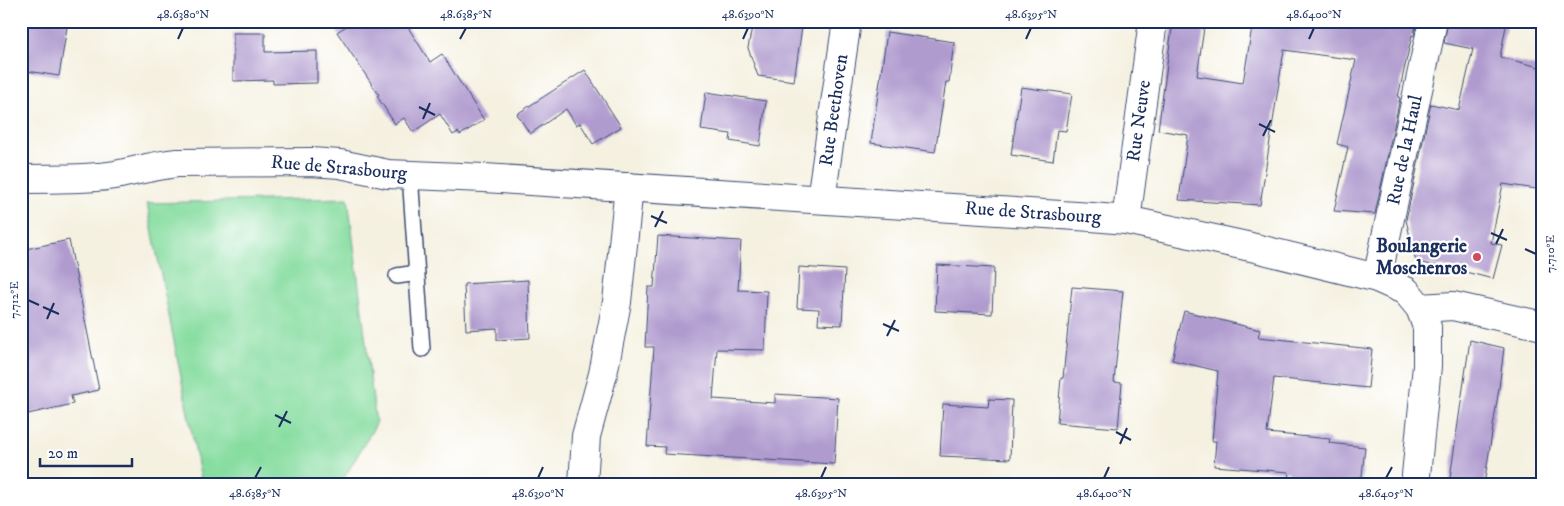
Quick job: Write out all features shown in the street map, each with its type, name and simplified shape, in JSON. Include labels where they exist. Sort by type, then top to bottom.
[{"type":"street","name":"Rue Beethoven","points":[[821,199],[847,21]]},
{"type":"street","name":"Rue Neuve","points":[[1126,220],[1152,21]]},
{"type":"street","name":"Rue de la Haul","points":[[1377,278],[1433,21]]},
{"type":"street","name":"Rue de Strasbourg","points":[[21,179],[96,177],[177,163],[286,161],[340,164],[388,174],[629,187],[1126,220],[1251,246],[1377,278],[1406,291],[1420,308]]},
{"type":"street","points":[[583,485],[586,436],[603,374],[617,302],[629,187]]},
{"type":"street","points":[[1414,485],[1427,366],[1427,327],[1420,308],[1453,306],[1543,326]]},
{"type":"lane","points":[[410,174],[422,349]]},
{"type":"lane","points":[[397,276],[417,273]]},
{"type":"green space","points":[[348,198],[376,424],[340,485],[202,485],[147,203]]},
{"type":"building","points":[[28,21],[68,21],[59,76],[21,70]]},
{"type":"building","points":[[354,21],[404,21],[430,62],[442,54],[484,120],[460,135],[458,132],[453,135],[440,114],[413,132],[404,118],[395,124],[377,96],[379,95],[337,32]]},
{"type":"building","points":[[753,21],[803,21],[794,81],[758,76],[748,48]]},
{"type":"building","points":[[1173,21],[1205,21],[1197,76],[1243,83],[1253,21],[1417,21],[1398,97],[1400,98],[1375,214],[1334,211],[1348,147],[1337,144],[1356,60],[1284,50],[1260,205],[1179,200],[1188,135],[1158,130]]},
{"type":"building","points":[[1448,21],[1507,21],[1500,57],[1543,68],[1543,190],[1503,184],[1491,243],[1502,245],[1493,279],[1416,262],[1406,220],[1431,104],[1459,110],[1473,49],[1444,43]]},
{"type":"building","points":[[887,32],[954,42],[949,82],[946,82],[935,152],[871,143]]},
{"type":"building","points":[[233,33],[265,33],[265,52],[317,51],[317,83],[273,84],[273,80],[233,81]]},
{"type":"building","points":[[585,70],[621,127],[593,144],[580,123],[576,125],[566,109],[530,134],[517,114]]},
{"type":"building","points":[[1021,87],[1072,94],[1066,131],[1057,130],[1053,161],[1011,155]]},
{"type":"building","points":[[706,92],[766,101],[760,146],[730,141],[731,134],[701,130]]},
{"type":"building","points":[[658,236],[741,241],[738,290],[767,291],[765,350],[717,349],[713,399],[775,403],[775,394],[838,398],[834,464],[664,454],[665,447],[647,446],[654,347],[645,347],[648,287],[654,287]]},
{"type":"building","points":[[69,240],[99,390],[71,396],[73,404],[28,414],[21,380],[21,250]]},
{"type":"building","points":[[937,265],[994,268],[992,314],[935,311]]},
{"type":"building","points":[[799,267],[845,270],[842,325],[818,324],[819,309],[797,308]]},
{"type":"building","points":[[528,280],[530,338],[497,340],[497,328],[466,330],[464,284]]},
{"type":"building","points":[[1072,287],[1123,291],[1114,382],[1122,383],[1118,428],[1057,423]]},
{"type":"building","points":[[1184,311],[1260,330],[1258,337],[1372,349],[1368,388],[1274,378],[1267,433],[1330,439],[1329,443],[1365,447],[1361,485],[1287,485],[1289,472],[1214,466],[1216,441],[1212,441],[1218,371],[1172,360]]},
{"type":"building","points":[[1470,340],[1504,348],[1499,388],[1484,485],[1449,485]]},
{"type":"building","points":[[989,399],[1012,400],[1010,459],[940,456],[943,404],[988,407]]},
{"type":"place","name":"Boulangerie Moschenros","points":[[1477,257]]}]
